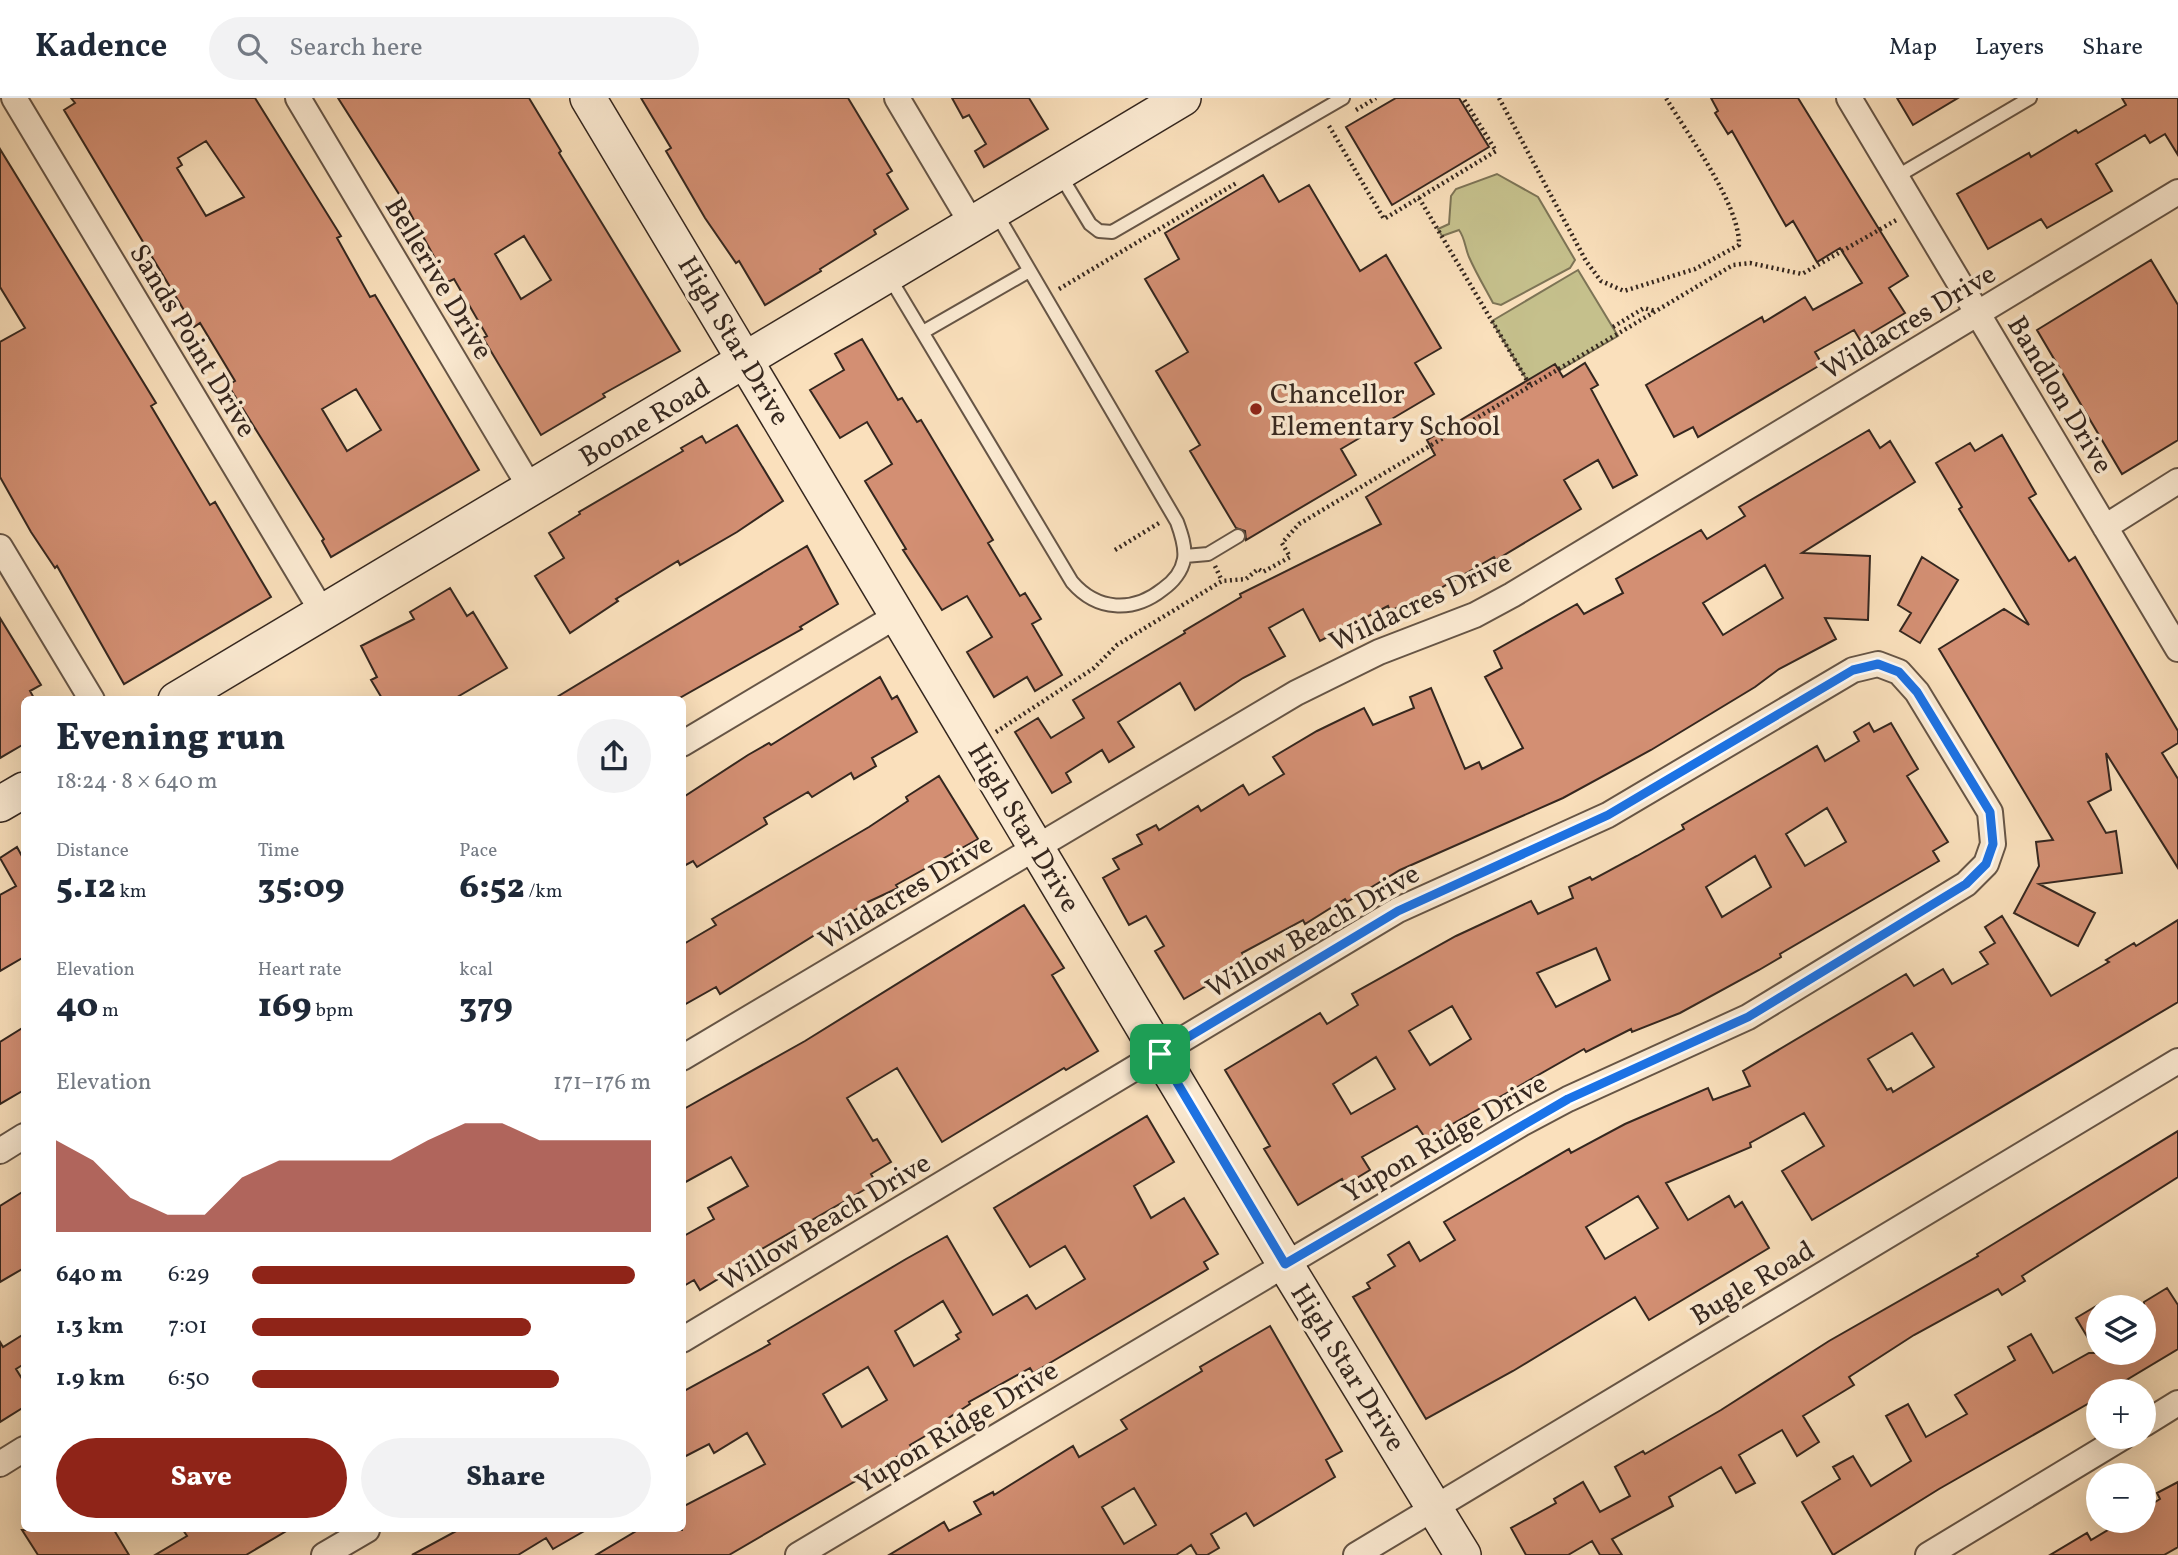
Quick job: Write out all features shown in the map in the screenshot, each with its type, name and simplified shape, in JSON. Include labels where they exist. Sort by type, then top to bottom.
[{"type":"street","name":"Sands Point Drive","points":[[14,98],[323,613]]},
{"type":"street","name":"Bellerive Drive","points":[[298,98],[531,489]]},
{"type":"street","name":"High Star Drive","points":[[588,98],[747,359],[1285,1264],[1463,1555]]},
{"type":"street","points":[[897,98],[983,218]]},
{"type":"street","name":"Boone Road","points":[[183,696],[1183,98]]},
{"type":"street","name":"Bandlon Drive","points":[[1849,98],[2178,649]]},
{"type":"street","name":"Wildacres Drive","points":[[686,1056],[1296,693],[1380,652],[1475,615],[1512,595],[2178,192]]},
{"type":"street","points":[[2105,527],[2178,481]]},
{"type":"street","points":[[0,547],[90,696]]},
{"type":"street","points":[[686,742],[898,615]]},
{"type":"street","name":"Willow Beach Drive","points":[[686,1338],[1398,911],[1608,815],[1853,670],[1878,664],[1899,672],[1917,692],[1934,720]]},
{"type":"street","name":"Yupon Ridge Drive","points":[[798,1555],[1556,1105],[1748,1017],[1966,884],[1986,864],[1993,844],[1990,812],[1934,720]]},
{"type":"street","points":[[0,804],[21,792]]},
{"type":"street","name":"Bugle Road","points":[[1356,1555],[2178,1061]]},
{"type":"street","points":[[0,1151],[21,1138]]},
{"type":"street","points":[[2156,1417],[2178,1403]]},
{"type":"street","points":[[1928,1555],[2103,1449]]},
{"type":"street","points":[[0,1464],[21,1451]]},
{"type":"street","points":[[324,1555],[364,1532]]},
{"type":"lane","points":[[1059,172],[1090,224],[1099,231],[1112,232],[1343,98]]},
{"type":"lane","points":[[1896,177],[2030,98]]},
{"type":"lane","points":[[888,275],[1064,570],[1082,593],[1105,604],[1136,605],[1149,599],[1172,582],[1185,556],[1177,522],[1029,271],[983,218]]},
{"type":"lane","points":[[923,332],[1029,271]]},
{"type":"lane","points":[[1185,556],[1208,554],[1238,536]]},
{"type":"path","points":[[1353,112],[1376,98]]},
{"type":"path","points":[[1329,127],[1384,219],[1496,151],[1463,98]]},
{"type":"path","points":[[1499,98],[1586,261],[1601,281],[1624,291],[1695,269],[1739,246],[1732,210],[1666,98]]},
{"type":"path","points":[[1318,133],[1341,119]]},
{"type":"path","points":[[1044,298],[1241,180]]},
{"type":"path","points":[[1419,198],[1531,387]]},
{"type":"path","points":[[975,746],[1094,668],[1107,653],[1129,638],[1222,582],[1246,579],[1258,569],[1263,572],[1290,557],[1282,543],[1299,524],[1741,262],[1802,274],[1915,209]]},
{"type":"path","points":[[1612,327],[1644,308],[1656,311]]},
{"type":"path","points":[[1115,550],[1161,523],[1166,504]]},
{"type":"shaded area","points":[[1497,174],[1538,197],[1575,260],[1570,268],[1501,305],[1493,303],[1472,263],[1459,230],[1442,236],[1438,229],[1449,224],[1451,196],[1456,189]]},
{"type":"shaded area","points":[[1578,270],[1618,336],[1531,387],[1492,321]]},
{"type":"building","points":[[71,98],[255,98],[341,236],[337,238],[370,297],[375,295],[479,470],[331,557],[322,541],[324,539],[228,385],[235,381],[200,323],[194,327],[64,110],[75,103]],"holes":[[[206,141],[244,197],[206,216],[177,168],[182,165],[178,158]],[[356,389],[381,430],[347,451],[322,409]]]},
{"type":"building","points":[[338,98],[529,98],[561,151],[559,153],[680,351],[603,394],[605,397],[541,435],[483,338],[487,336],[454,279],[448,282],[404,202]],"holes":[[[524,236],[551,280],[521,299],[495,254]]]},
{"type":"building","points":[[641,98],[848,98],[892,171],[887,174],[908,209],[874,230],[876,234],[820,269],[821,271],[765,305],[739,261],[736,263],[705,218],[666,151],[671,148]]},
{"type":"building","points":[[952,98],[1029,98],[1048,129],[984,167],[975,151],[986,144],[969,115],[963,118]]},
{"type":"building","points":[[1396,98],[1459,98],[1489,147],[1392,205],[1346,127]]},
{"type":"building","points":[[1711,98],[1798,98],[1908,276],[1889,288],[1905,313],[1860,340],[1854,330],[1815,352],[1822,364],[1698,437],[1693,427],[1674,437],[1646,385],[1762,317],[1764,322],[1805,297],[1813,310],[1862,283],[1840,248],[1817,262],[1793,221],[1786,226],[1732,131],[1728,134],[1715,113],[1718,111]]},
{"type":"building","points":[[1897,98],[1958,98],[1913,125]]},
{"type":"building","points":[[2122,98],[2178,98],[2178,155],[2165,134],[2150,143],[2145,135],[2096,164],[2112,191],[2047,228],[2041,219],[1988,249],[1957,194],[2029,153],[2031,157],[2076,130],[2078,133],[2126,105]]},
{"type":"building","points":[[0,149],[156,403],[151,406],[210,505],[215,502],[271,597],[124,684],[57,566],[55,568],[31,532],[0,477],[0,342],[25,328],[0,287]]},
{"type":"building","points":[[1263,175],[1279,202],[1309,185],[1360,271],[1386,255],[1441,348],[1415,363],[1434,394],[1341,449],[1356,475],[1246,540],[1245,531],[1236,528],[1190,451],[1200,445],[1156,371],[1188,352],[1145,279],[1179,259],[1165,233]]},
{"type":"building","points":[[2151,260],[2178,305],[2178,440],[2122,474],[2037,330]]},
{"type":"building","points":[[862,339],[898,400],[902,398],[917,422],[921,420],[993,540],[988,543],[1020,596],[1025,593],[1041,619],[1032,624],[1062,675],[1035,691],[1027,677],[994,697],[967,652],[992,637],[967,596],[942,610],[903,550],[906,549],[865,481],[892,464],[867,422],[840,438],[810,390],[844,370],[835,354]]},
{"type":"building","points":[[1585,363],[1598,385],[1591,389],[1637,475],[1613,488],[1598,460],[1564,480],[1581,509],[1496,560],[1494,557],[1439,589],[1390,611],[1388,606],[1320,641],[1303,609],[1269,628],[1285,656],[1243,678],[1195,710],[1180,683],[1118,722],[1134,747],[1109,762],[1102,750],[1066,773],[1071,782],[1052,793],[1015,732],[1038,718],[1051,738],[1084,718],[1073,700],[1185,633],[1184,631],[1241,597],[1240,594],[1381,524],[1366,497],[1435,455],[1427,440],[1555,364],[1563,377]]},
{"type":"building","points":[[737,425],[783,501],[737,532],[680,565],[678,561],[616,599],[618,601],[570,633],[535,576],[564,558],[549,533],[580,514],[579,512],[683,451],[681,448],[702,436],[706,443]]},
{"type":"building","points":[[1869,430],[1880,448],[1890,441],[1915,482],[1802,553],[1870,556],[1868,620],[1825,618],[1836,639],[1779,669],[1755,687],[1651,750],[1563,798],[1400,870],[1305,924],[1303,920],[1242,953],[1247,962],[1184,999],[1155,951],[1164,946],[1146,916],[1129,925],[1103,878],[1119,869],[1113,859],[1142,844],[1137,835],[1156,825],[1159,830],[1198,806],[1201,811],[1243,785],[1249,795],[1284,774],[1273,757],[1317,731],[1364,708],[1373,725],[1414,708],[1410,697],[1431,688],[1465,769],[1479,762],[1482,769],[1523,748],[1485,677],[1502,668],[1494,651],[1577,604],[1584,614],[1623,593],[1616,579],[1701,530],[1707,539],[1745,516],[1739,507]],"holes":[[[1765,565],[1783,598],[1723,635],[1703,603]]]},
{"type":"building","points":[[2002,435],[2036,494],[2029,498],[2069,561],[2075,557],[2178,731],[2178,743],[2162,753],[2178,779],[2178,868],[2106,753],[2111,790],[2088,802],[2106,833],[2116,831],[2122,873],[2039,884],[2095,913],[2078,946],[2014,913],[2039,866],[2036,842],[2053,840],[1939,649],[2004,609],[2029,625],[1959,509],[1962,507],[1936,463],[1970,443],[1975,451]]},
{"type":"building","points":[[807,546],[838,604],[800,627],[802,629],[683,696],[559,696]]},
{"type":"building","points":[[1922,557],[1958,580],[1920,643],[1900,631],[1911,613],[1898,605]]},
{"type":"building","points":[[450,588],[467,616],[473,612],[507,668],[459,696],[381,696],[371,680],[377,677],[361,646],[414,619],[410,612]]},
{"type":"building","points":[[0,618],[41,685],[30,691],[33,696],[21,696],[21,746],[0,758]]},
{"type":"building","points":[[880,677],[892,699],[897,696],[917,732],[872,758],[876,766],[854,779],[851,773],[812,797],[808,792],[764,818],[767,824],[697,867],[693,861],[686,865],[686,795],[748,755],[769,743],[771,745]]},
{"type":"building","points":[[1869,723],[1874,732],[1891,723],[1918,769],[1907,776],[1948,842],[1933,851],[1939,861],[1780,954],[1781,957],[1759,970],[1680,1013],[1632,1032],[1631,1029],[1586,1052],[1584,1049],[1426,1139],[1417,1126],[1362,1157],[1370,1170],[1345,1185],[1342,1179],[1298,1205],[1264,1149],[1270,1146],[1225,1070],[1320,1013],[1327,1024],[1358,1005],[1352,994],[1456,936],[1531,901],[1538,914],[1573,898],[1569,887],[1590,877],[1592,880],[1637,856],[1684,829],[1682,825],[1817,746],[1825,761],[1859,741],[1854,732]],"holes":[[[1827,808],[1846,842],[1805,866],[1786,834]],[[1755,856],[1771,887],[1722,917],[1706,887]],[[1596,948],[1610,980],[1556,1007],[1537,973]],[[1452,1006],[1471,1039],[1430,1065],[1409,1031]],[[1376,1057],[1395,1089],[1351,1114],[1333,1084]]]},
{"type":"building","points":[[939,776],[978,839],[896,885],[898,888],[868,902],[720,994],[716,987],[686,1004],[686,943],[716,925],[712,919],[869,827],[908,801],[906,797]]},
{"type":"building","points":[[17,847],[21,854],[21,959],[0,971],[0,895],[16,886],[0,858]]},
{"type":"building","points":[[1024,905],[1064,968],[1052,975],[1098,1051],[1066,1070],[1064,1068],[942,1142],[897,1068],[847,1098],[873,1141],[877,1139],[891,1162],[871,1174],[876,1183],[734,1265],[736,1268],[700,1290],[694,1280],[686,1285],[686,1235],[714,1219],[708,1208],[748,1186],[731,1157],[686,1182],[686,1108],[805,1041]]},
{"type":"building","points":[[2002,916],[2051,996],[2109,962],[2106,960],[2134,943],[2136,946],[2178,920],[2178,1002],[1812,1220],[1782,1171],[1824,1146],[1804,1113],[1750,1143],[1751,1147],[1666,1183],[1688,1220],[1729,1196],[1735,1207],[1742,1202],[1769,1248],[1649,1320],[1635,1297],[1513,1371],[1426,1419],[1353,1297],[1370,1288],[1367,1283],[1395,1266],[1388,1255],[1409,1242],[1420,1261],[1455,1240],[1444,1222],[1569,1149],[1571,1153],[1625,1124],[1708,1088],[1713,1100],[1750,1086],[1743,1071],[1906,974],[1914,986],[1943,969],[1952,984],[1988,964],[1980,952],[1995,943],[1985,927]],"holes":[[[1912,1033],[1934,1067],[1893,1092],[1891,1088],[1887,1090],[1868,1059]],[[1638,1196],[1658,1228],[1605,1259],[1586,1227]]]},
{"type":"building","points":[[21,1029],[21,1092],[0,1104],[0,1042]]},
{"type":"building","points":[[1147,1116],[1174,1162],[1134,1186],[1151,1218],[1184,1198],[1218,1254],[1204,1262],[1208,1269],[1033,1373],[1030,1368],[969,1402],[970,1404],[947,1419],[949,1422],[910,1445],[912,1448],[729,1555],[596,1555],[635,1532],[686,1532],[686,1505],[765,1464],[747,1433],[714,1453],[709,1444],[686,1456],[686,1390],[770,1344],[768,1341],[947,1236],[993,1315],[1027,1295],[1036,1309],[1085,1279],[1065,1246],[1030,1267],[994,1208]],"holes":[[[943,1301],[961,1332],[956,1335],[959,1339],[914,1366],[895,1331]],[[868,1367],[887,1400],[842,1427],[823,1394]]]},
{"type":"building","points":[[2178,1131],[2178,1177],[2022,1276],[2025,1281],[2002,1295],[1998,1289],[1914,1335],[1849,1377],[1854,1385],[1803,1416],[1819,1442],[1797,1456],[1782,1430],[1739,1455],[1755,1483],[1736,1493],[1721,1467],[1669,1497],[1673,1506],[1612,1539],[1622,1555],[1600,1555],[1592,1541],[1568,1555],[1526,1555],[1511,1528],[1556,1503],[1554,1499],[1583,1482],[1600,1512],[1630,1496],[1615,1467],[1643,1451],[1645,1454],[1721,1410],[1829,1341],[1978,1256],[1977,1254]]},
{"type":"building","points":[[21,1193],[21,1270],[0,1282],[0,1206]]},
{"type":"building","points":[[2167,1288],[2178,1305],[2178,1349],[2156,1362],[2156,1295]]},
{"type":"building","points":[[2086,1312],[2086,1335],[2076,1318]]},
{"type":"building","points":[[1270,1326],[1342,1451],[1326,1460],[1335,1477],[1254,1526],[1246,1513],[1211,1534],[1219,1548],[1207,1555],[1197,1555],[1191,1545],[1176,1555],[889,1555],[944,1522],[949,1531],[981,1514],[974,1502],[993,1492],[994,1495],[1073,1446],[1079,1457],[1127,1429],[1121,1420],[1202,1371],[1200,1367]],"holes":[[[1134,1488],[1156,1525],[1124,1544],[1102,1507]]]},
{"type":"building","points":[[2031,1334],[2053,1373],[2086,1355],[2086,1365],[2151,1365],[2128,1379],[2086,1379],[2086,1405],[1939,1489],[1833,1555],[1802,1502],[1840,1479],[1833,1467],[1853,1456],[1871,1486],[1911,1461],[1886,1416],[1908,1404],[1926,1437],[1967,1414],[1955,1395],[2015,1360],[2008,1347]]},
{"type":"building","points":[[21,1336],[21,1366],[16,1369],[21,1377],[21,1409],[0,1422],[0,1342],[3,1347]]},
{"type":"building","points":[[2178,1482],[2178,1547],[2164,1555],[2050,1555],[2087,1533],[2091,1540],[2103,1533],[2156,1533],[2156,1502],[2160,1499],[2157,1493]]},
{"type":"building","points":[[23,1532],[115,1532],[129,1555],[38,1555]]},
{"type":"building","points":[[184,1532],[285,1532],[246,1555],[155,1555],[187,1536]]},
{"type":"building","points":[[454,1532],[583,1532],[553,1549],[546,1538],[518,1555],[412,1555]]},
{"type":"place","name":"Chancellor Elementary School","points":[[1256,409]]},
{"type":"route","points":[[1878,664],[1899,672],[1917,692],[1990,812],[1993,844],[1986,864],[1966,884],[1748,1017],[1715,1035],[1568,1099],[1521,1124],[1285,1264],[1160,1054],[1398,911],[1608,815],[1853,670],[1878,664]]}]
